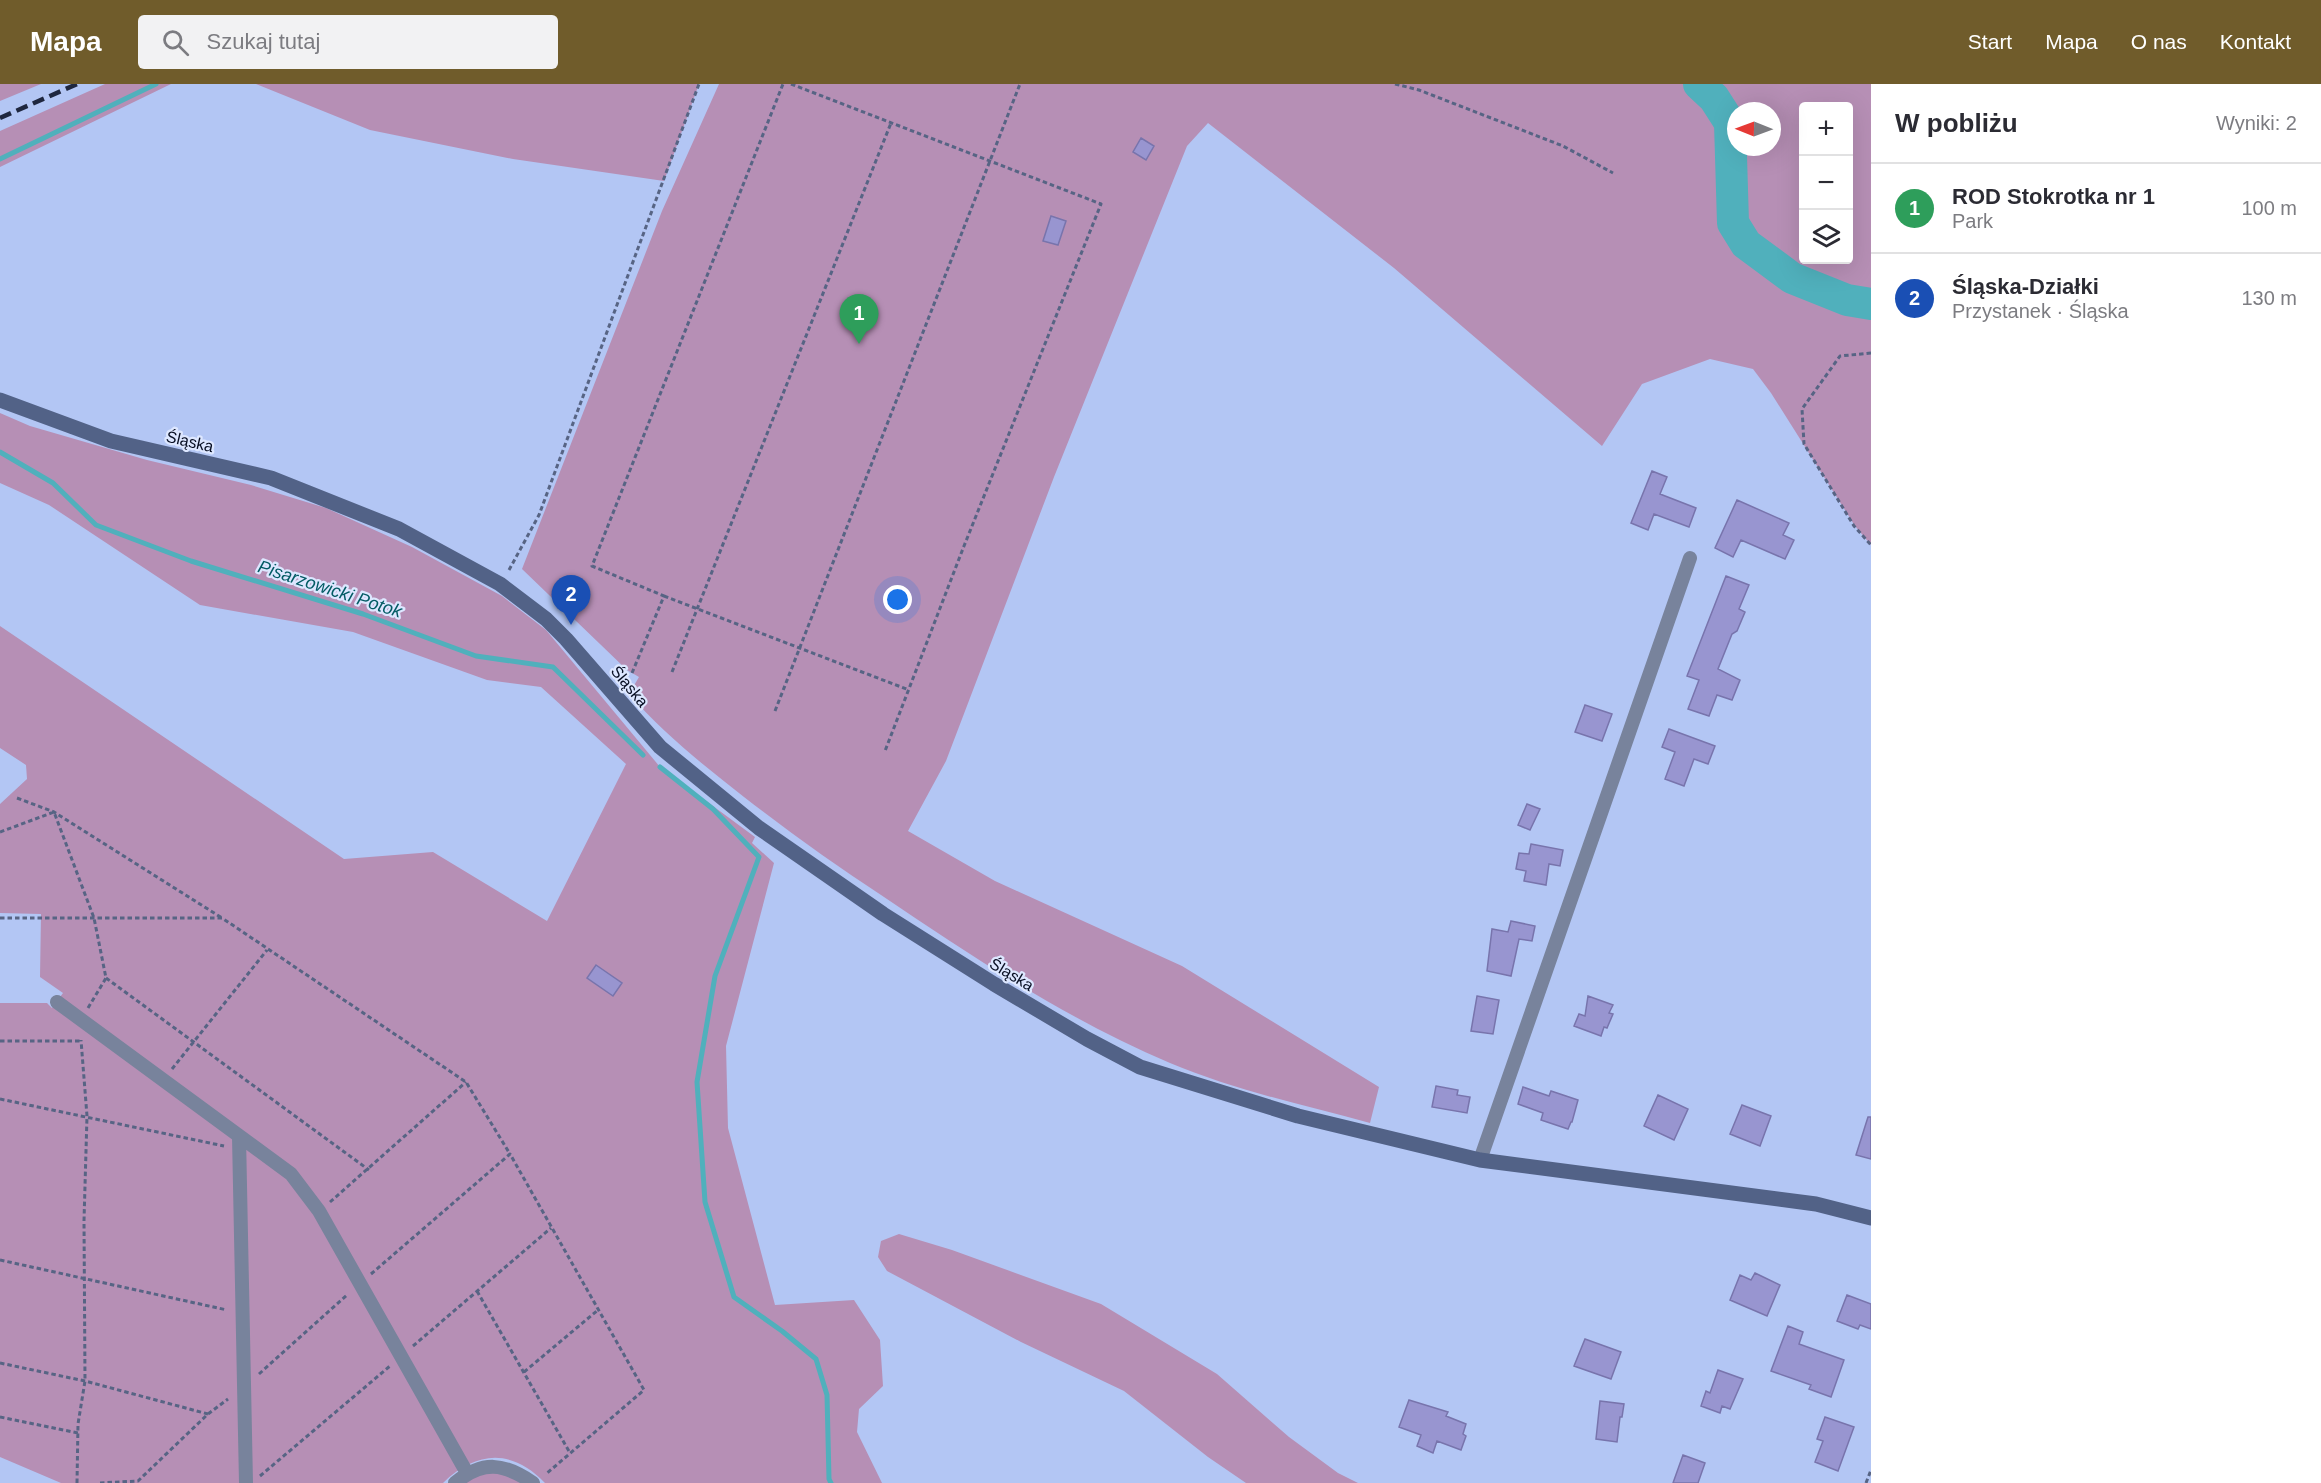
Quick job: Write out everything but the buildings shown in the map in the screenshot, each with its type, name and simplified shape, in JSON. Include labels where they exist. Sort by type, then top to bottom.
[{"type":"street","name":"Śląska","points":[[0,400],[111,441],[270,478],[399,529],[500,584],[546,619],[566,639],[660,747],[759,828],[883,914],[1066,1027],[1140,1067],[1298,1116],[1480,1160],[1816,1204],[1871,1218]]},
{"type":"street","points":[[1480,1160],[1690,558]]},
{"type":"street","points":[[57,1002],[164,1080],[240,1143],[291,1174],[319,1211],[467,1473]]},
{"type":"street","points":[[240,1143],[246,1483]]},
{"type":"street","points":[[454,1483],[467,1473],[479,1468],[493,1467],[506,1468],[539,1479]]},
{"type":"path","points":[[500,584],[539,516],[699,84]]},
{"type":"path","points":[[783,84],[592,566],[909,690]]},
{"type":"path","points":[[791,84],[1101,204],[964,546],[885,751]]},
{"type":"path","points":[[775,711],[1020,84]]},
{"type":"path","points":[[1395,84],[1419,90],[1563,146],[1613,173]]},
{"type":"path","points":[[672,672],[891,123]]},
{"type":"path","points":[[1871,353],[1840,356],[1802,409],[1804,444],[1854,526],[1871,545]]},
{"type":"path","points":[[632,673],[664,596]]},
{"type":"path","points":[[17,798],[54,812],[222,918],[466,1082],[510,1154],[644,1390],[539,1479]]},
{"type":"path","points":[[0,832],[54,812]]},
{"type":"path","points":[[54,812],[94,918],[106,978],[81,1018],[87,1116],[85,1382],[78,1433],[77,1483]]},
{"type":"path","points":[[0,918],[222,918]]},
{"type":"path","points":[[164,1080],[267,950]]},
{"type":"path","points":[[106,978],[369,1170]]},
{"type":"path","points":[[0,1041],[81,1041]]},
{"type":"path","points":[[319,1211],[369,1170],[466,1082]]},
{"type":"path","points":[[0,1099],[240,1143]]},
{"type":"path","points":[[100,1483],[138,1481],[208,1414],[244,1387],[510,1154]]},
{"type":"path","points":[[0,1260],[244,1314]]},
{"type":"path","points":[[477,1291],[570,1453]]},
{"type":"path","points":[[524,1371],[598,1310]]},
{"type":"path","points":[[0,1363],[208,1414]]},
{"type":"path","points":[[0,1416],[78,1433]]},
{"type":"path","points":[[1866,1483],[1871,1470]]},
{"type":"shaded area","points":[[0,84],[41,84],[0,101]]},
{"type":"shaded area","points":[[105,84],[171,84],[0,167],[0,131]]},
{"type":"shaded area","points":[[256,84],[699,84],[664,181],[513,159],[370,130]]},
{"type":"shaded area","points":[[719,84],[1871,84],[1871,545],[1855,526],[1771,393],[1753,369],[1710,359],[1642,384],[1602,446],[1394,268],[1208,123],[1187,146],[1054,477],[946,761],[908,831],[995,881],[1182,966],[1379,1087],[1370,1123],[1194,1073],[1132,1046],[1023,987],[918,920],[795,836],[699,761],[629,694],[639,677],[627,670],[522,569],[662,211]]},
{"type":"shaded area","points":[[0,413],[30,426],[147,460],[251,485],[326,508],[412,547],[502,596],[546,630],[660,767],[755,837],[752,843],[774,863],[726,1046],[728,1128],[775,1305],[854,1300],[880,1340],[883,1386],[859,1409],[857,1432],[882,1483],[545,1483],[520,1464],[507,1459],[494,1458],[468,1465],[443,1483],[61,1483],[0,1457],[0,1003],[47,1003],[52,1008],[63,993],[40,977],[41,914],[0,913],[0,804],[27,779],[26,765],[0,748],[0,626],[344,859],[433,852],[547,921],[626,764],[541,687],[487,680],[353,632],[200,605],[49,505],[0,483]]},
{"type":"shaded area","points":[[899,1234],[952,1250],[1101,1304],[1217,1374],[1289,1437],[1338,1473],[1358,1483],[1246,1483],[1208,1457],[1124,1391],[1021,1342],[887,1271],[878,1257],[881,1241]]},
{"type":"shaded area","points":[[496,1471],[524,1483],[463,1483],[477,1474]]},
{"type":"waterway","name":"Pisarzowicki Potok","points":[[0,159],[156,84]]},
{"type":"waterway","points":[[1699,84],[1714,98],[1730,123],[1733,223],[1746,244],[1792,278],[1847,300],[1871,304]]},
{"type":"waterway","name":"Pisarzowicki Potok","points":[[0,452],[53,483],[96,525],[191,561],[363,614],[476,656],[553,667],[643,755]]},
{"type":"waterway","name":"Pisarzowicki Potok","points":[[660,767],[713,809],[759,857],[715,976],[697,1082],[705,1202],[734,1297],[782,1331],[816,1359],[827,1395],[829,1479],[831,1483]]},
{"type":"railway","points":[[0,118],[77,84]]},
{"type":"place","name":"ROD Stokrotka nr 1","points":[[859,344]]},
{"type":"place","name":"Śląska-Działki","points":[[571,625]]}]
